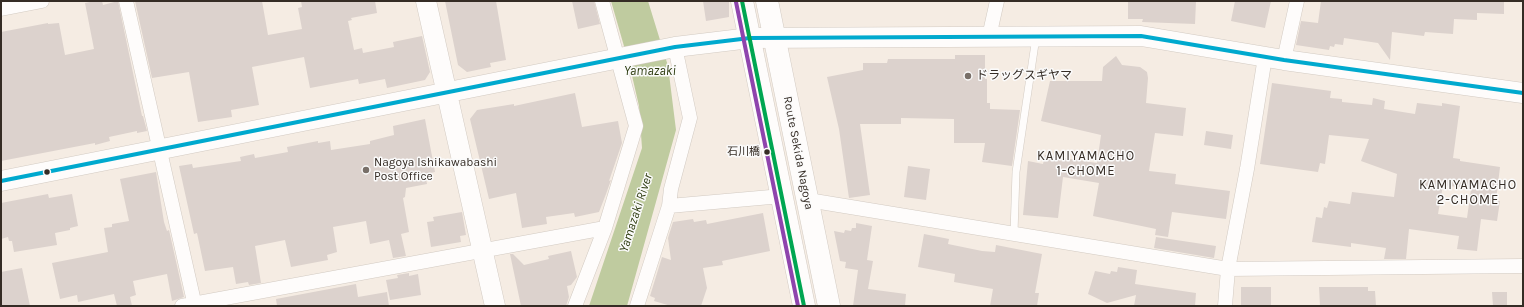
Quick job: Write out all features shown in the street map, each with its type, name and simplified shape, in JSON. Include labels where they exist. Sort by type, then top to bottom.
[{"type":"main road","name":"Route Sekida Nagoya","points":[[742,1],[804,306]]},
{"type":"main road","name":"Route Sekida Nagoya","points":[[767,1],[829,306]]},
{"type":"street","points":[[1,9],[42,1]]},
{"type":"street","points":[[126,1],[160,150],[191,305],[605,228]]},
{"type":"street","points":[[426,1],[495,306]]},
{"type":"street","points":[[575,306],[605,228],[636,126],[622,57],[602,1]]},
{"type":"street","points":[[989,37],[997,1]]},
{"type":"street","points":[[1225,306],[1228,269],[1248,169],[1274,58],[1297,1]]},
{"type":"street","points":[[1,181],[669,48],[750,38],[1141,36],[1274,58],[1523,93]]},
{"type":"street","points":[[637,306],[669,206],[671,189],[690,118],[669,48]]},
{"type":"street","points":[[669,206],[782,196]]},
{"type":"street","points":[[808,200],[1228,269],[1523,266]]},
{"type":"lane","points":[[1014,233],[1016,172],[1036,37]]},
{"type":"water","name":"Yamazaki","points":[[611,1],[648,1],[668,66],[676,130],[627,306],[589,306],[642,148],[639,106],[630,67]]},
{"type":"building","points":[[102,1],[103,5],[118,1],[142,116],[147,131],[137,133],[137,131],[109,137],[110,141],[95,145],[95,143],[1,161],[1,32],[48,23],[59,23],[65,55],[94,49],[85,3]]},
{"type":"building","points":[[135,1],[262,1],[268,35],[302,29],[298,8],[302,7],[301,1],[375,1],[377,13],[351,18],[352,20],[348,21],[354,50],[362,48],[363,53],[394,47],[393,42],[422,36],[430,72],[425,80],[387,88],[385,79],[359,84],[358,79],[310,88],[304,57],[252,67],[259,105],[231,110],[232,117],[198,122],[189,72],[152,78]]},
{"type":"building","points":[[445,1],[496,1],[506,60],[490,63],[491,67],[467,72],[458,65]]},
{"type":"building","points":[[572,1],[594,1],[600,24],[578,29]]},
{"type":"building","points":[[703,1],[729,1],[729,17],[706,21]]},
{"type":"building","points":[[1128,1],[1196,1],[1195,24],[1142,22],[1143,19],[1128,19]]},
{"type":"building","points":[[1235,1],[1271,1],[1265,28],[1231,21]]},
{"type":"building","points":[[1321,1],[1504,1],[1504,14],[1477,13],[1477,20],[1454,19],[1453,34],[1425,32],[1424,36],[1392,32],[1390,60],[1378,43],[1344,38],[1343,45],[1335,44],[1334,47],[1330,46],[1329,50],[1296,45],[1301,21],[1318,23]]},
{"type":"building","points":[[955,55],[985,55],[987,103],[990,103],[990,109],[1020,110],[1012,166],[982,162],[985,143],[954,143],[954,119],[901,118],[901,124],[860,124],[870,195],[849,198],[839,129],[827,77],[863,70],[863,63],[887,63],[888,59],[955,59]]},
{"type":"building","points":[[1116,56],[1122,65],[1140,67],[1147,72],[1146,103],[1186,108],[1183,136],[1155,133],[1149,171],[1176,174],[1175,184],[1230,191],[1226,219],[1172,212],[1168,237],[1155,235],[1156,229],[1093,216],[1099,183],[1063,177],[1058,218],[1023,215],[1028,161],[1043,164],[1045,155],[1097,163],[1101,135],[1041,121],[1050,81],[1102,81],[1103,67]]},
{"type":"building","points":[[1272,83],[1331,91],[1330,98],[1342,99],[1342,102],[1372,105],[1373,98],[1385,101],[1384,109],[1415,114],[1417,103],[1442,106],[1442,103],[1460,106],[1453,158],[1460,159],[1460,161],[1500,167],[1496,200],[1500,201],[1497,221],[1481,219],[1477,251],[1457,249],[1459,236],[1409,229],[1406,259],[1384,259],[1386,248],[1351,243],[1351,247],[1312,242],[1316,217],[1322,218],[1324,207],[1327,208],[1329,201],[1350,204],[1352,192],[1394,197],[1397,174],[1361,161],[1369,139],[1329,135],[1325,164],[1320,163],[1318,172],[1260,164]],"holes":[[[1443,185],[1471,189],[1467,218],[1438,214]]]},
{"type":"building","points":[[575,93],[582,127],[618,121],[622,143],[609,181],[611,180],[599,212],[575,217],[574,213],[546,217],[547,224],[522,228],[516,193],[489,199],[470,119],[477,110],[514,104],[514,106]]},
{"type":"building","points":[[425,119],[435,172],[425,174],[427,184],[406,188],[405,197],[403,198],[409,232],[401,234],[406,256],[393,258],[389,240],[370,244],[366,221],[333,227],[337,252],[327,255],[328,260],[291,267],[285,240],[255,246],[261,283],[249,285],[248,282],[236,284],[233,267],[205,271],[197,233],[194,234],[179,166],[192,164],[193,168],[241,161],[240,157],[254,154],[255,158],[288,152],[287,147],[318,141],[318,143],[330,141],[331,150],[370,144],[370,141],[394,135],[393,126]]},
{"type":"building","points":[[1206,131],[1233,135],[1231,149],[1204,145]]},
{"type":"building","points":[[908,166],[930,169],[926,200],[904,197]]},
{"type":"building","points":[[156,172],[164,222],[167,231],[169,230],[184,297],[172,301],[167,274],[133,281],[136,295],[130,297],[132,306],[117,306],[114,294],[78,302],[77,295],[60,299],[52,263],[108,252],[104,228],[112,227],[112,224],[129,221],[120,179]]},
{"type":"building","points":[[48,194],[49,198],[72,194],[78,226],[70,228],[70,230],[55,233],[57,245],[14,252],[12,241],[9,241],[8,237],[1,239],[1,203]]},
{"type":"building","points":[[462,212],[466,235],[460,236],[461,242],[431,247],[427,222],[434,221],[433,217]]},
{"type":"building","points":[[763,213],[770,251],[722,261],[723,265],[703,268],[707,288],[701,306],[671,306],[654,301],[655,298],[650,296],[662,257],[671,260],[668,238],[673,222],[693,219],[694,222],[706,220],[707,224]]},
{"type":"building","points":[[856,223],[872,226],[867,260],[873,261],[868,289],[906,294],[905,306],[853,306],[858,270],[845,268],[846,262],[840,261],[834,231],[844,233],[845,230],[851,231],[852,228],[856,228]]},
{"type":"building","points":[[924,234],[949,239],[948,244],[982,251],[995,252],[996,245],[1042,254],[1035,293],[1039,293],[1037,306],[990,306],[993,289],[954,282],[955,274],[918,267]]},
{"type":"building","points":[[1156,237],[1216,246],[1214,258],[1154,248]]},
{"type":"building","points":[[571,251],[577,277],[571,285],[567,286],[569,297],[566,306],[521,306],[510,254],[513,254],[524,265],[549,259],[548,256]]},
{"type":"building","points":[[1118,267],[1137,270],[1135,284],[1196,293],[1195,306],[1134,306],[1136,295],[1107,303],[1088,294],[1095,271],[1110,274],[1111,271],[1117,272]]},
{"type":"building","points":[[22,268],[30,306],[1,306],[1,272]]},
{"type":"building","points":[[409,273],[409,276],[418,274],[421,295],[390,300],[386,280],[398,278],[397,275]]},
{"type":"building","points":[[356,284],[358,297],[387,292],[389,306],[277,306],[276,299]]},
{"type":"building","points":[[1241,287],[1271,287],[1271,306],[1241,306]]},
{"type":"building","points":[[1319,287],[1368,287],[1368,291],[1375,291],[1376,306],[1320,306]]},
{"type":"building","points":[[1492,292],[1507,292],[1507,306],[1493,306]]},
{"type":"transit line","points":[[742,1],[804,306]]},
{"type":"transit line","points":[[736,2],[798,306]]},
{"type":"transit line","points":[[1,181],[675,47],[750,38],[1141,36],[1284,60],[1523,93]]},
{"type":"place","name":"ドラッグスギヤマ","points":[[968,76]]},
{"type":"place","name":"石川橋","points":[[767,152]]},
{"type":"place","name":"Nagoya Ishikawabashi Post Office","points":[[366,170]]},
{"type":"district","name":"KAMIYAMACHO 1-CHOME","points":[[1086,164]]},
{"type":"district","name":"KAMIYAMACHO 2-CHOME","points":[[1468,192]]},
{"type":"water label","name":"Yamazaki River","points":[[636,213]]}]
